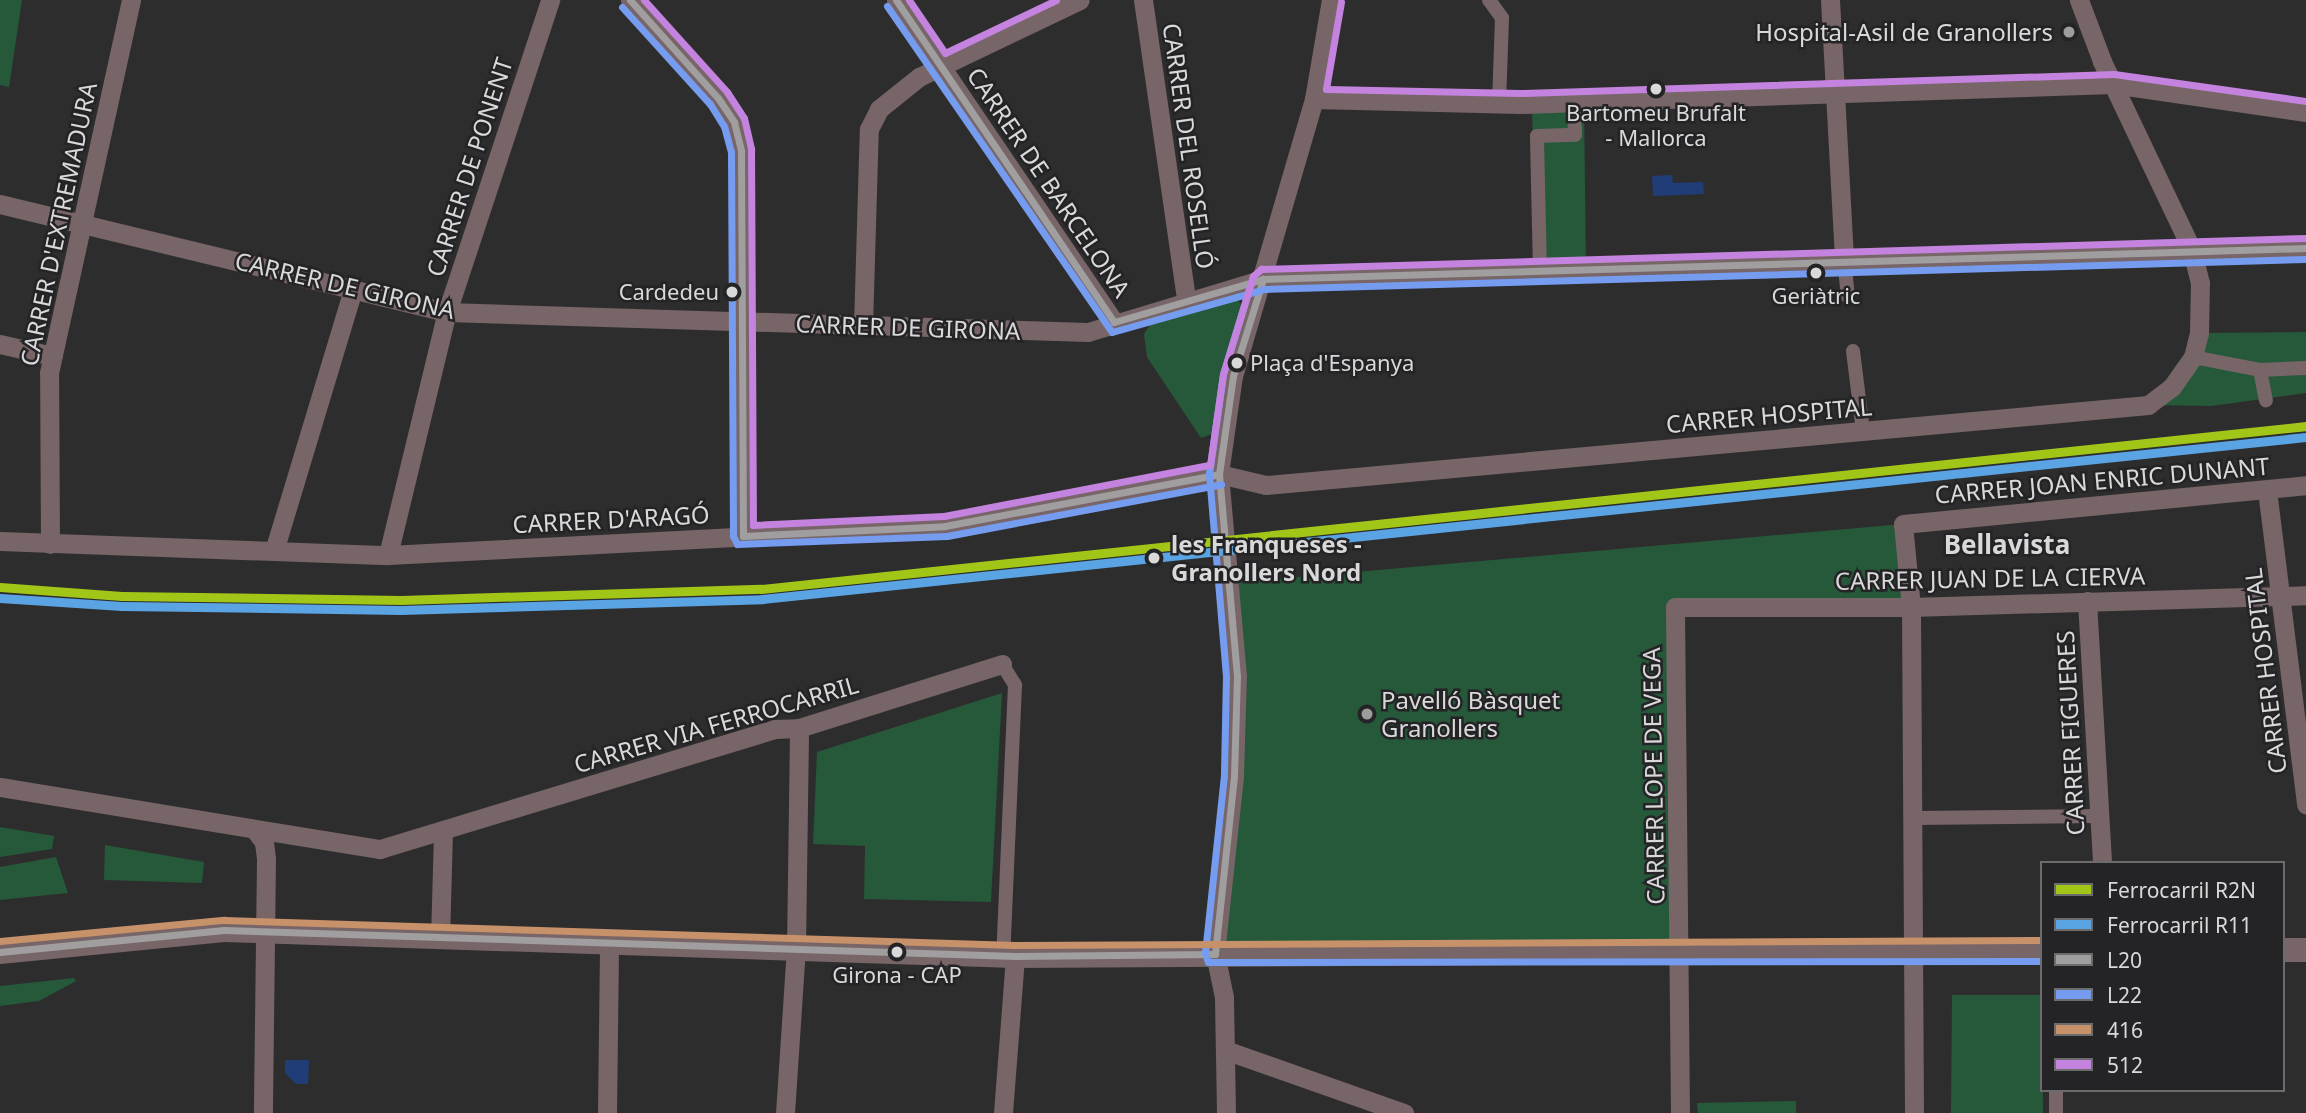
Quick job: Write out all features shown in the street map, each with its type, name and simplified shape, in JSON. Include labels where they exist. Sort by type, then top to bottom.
[{"type":"street","name":"CARRER D'EXTREMADURA","points":[[50,544],[49,373],[131,0]]},
{"type":"street","name":"CARRER DE PONENT","points":[[388,555],[447,312],[550,0]]},
{"type":"street","points":[[630,0],[734,122],[741,151],[743,536]]},
{"type":"street","name":"CARRER DE BARCELONA","points":[[896,0],[1114,323]]},
{"type":"street","points":[[863,326],[869,129],[879,109],[891,98],[941,66],[1080,0]]},
{"type":"street","name":"CARRER DEL ROSELLÓ","points":[[1143,0],[1186,299]]},
{"type":"street","points":[[1226,1113],[1224,997],[1215,954],[1234,776],[1237,676],[1219,474],[1233,376],[1314,99],[1331,0]]},
{"type":"street","points":[[1489,0],[1502,18],[1499,103]]},
{"type":"street","points":[[1830,0],[1848,298]]},
{"type":"street","name":"CARRER HOSPITAL","points":[[1219,474],[1266,485],[2148,405],[2172,387],[2193,357],[2199,333],[2200,290],[2191,248],[2113,84],[2079,0]]},
{"type":"street","points":[[1314,99],[1499,103],[2113,84],[2306,112]]},
{"type":"street","points":[[1541,271],[1537,136],[1575,135],[1574,101]]},
{"type":"street","name":"CARRER DE GIRONA","points":[[0,204],[447,312],[1088,332],[1186,299],[1263,279],[2191,248],[2306,248]]},
{"type":"street","points":[[274,551],[353,289]]},
{"type":"street","points":[[0,344],[53,356]]},
{"type":"street","points":[[1853,351],[1863,431]]},
{"type":"street","points":[[2193,357],[2260,370],[2306,368]]},
{"type":"street","points":[[2260,370],[2266,400]]},
{"type":"street","name":"CARRER D'ARAGÓ","points":[[0,541],[388,555],[946,526],[1219,474]]},
{"type":"street","name":"CARRER JOAN ENRIC DUNANT","points":[[1910,607],[1903,524],[2306,485]]},
{"type":"street","name":"CARRER HOSPITAL","points":[[2267,489],[2306,805]]},
{"type":"street","name":"CARRER JUAN DE LA CIERVA","points":[[1675,607],[1910,607],[2306,595]]},
{"type":"street","name":"CARRER FIGUERES","points":[[2087,601],[2102,861]]},
{"type":"street","name":"CARRER LOPE DE VEGA","points":[[1675,607],[1680,1113]]},
{"type":"street","points":[[1910,607],[1914,1113]]},
{"type":"street","points":[[1002,664],[1015,685],[1003,1113]]},
{"type":"street","name":"CARRER VIA FERROCARRIL","points":[[0,787],[380,849],[774,729],[799,729],[1002,664]]},
{"type":"street","points":[[785,1113],[796,948],[799,729]]},
{"type":"street","points":[[1913,818],[2099,816]]},
{"type":"street","points":[[255,830],[264,842],[266,859],[262,1113]]},
{"type":"street","points":[[440,939],[443,830]]},
{"type":"street","points":[[0,952],[224,930],[1009,956],[2040,950]]},
{"type":"street","points":[[607,1113],[609,944]]},
{"type":"street","points":[[2285,950],[2306,950]]},
{"type":"street","points":[[1225,1050],[1404,1113]]},
{"type":"street","points":[[2056,1092],[2056,1113]]},
{"type":"green space","points":[[0,0],[22,0],[9,87],[0,85]]},
{"type":"green space","points":[[1584,101],[1586,270],[1535,272],[1532,103]]},
{"type":"green space","name":"Plaça d'Espanya","points":[[1234,294],[1247,314],[1217,432],[1201,438],[1147,357],[1144,334],[1152,322]]},
{"type":"green space","points":[[2306,332],[2306,393],[2211,406],[2148,405],[2199,333]]},
{"type":"green space","points":[[1903,524],[1911,607],[1675,607],[1679,951],[1215,954],[1234,776],[1231,583]]},
{"type":"green space","points":[[1002,693],[991,902],[864,899],[865,846],[813,844],[817,752]]},
{"type":"green space","points":[[0,827],[54,836],[52,849],[0,857]]},
{"type":"green space","points":[[105,845],[204,862],[202,883],[104,880]]},
{"type":"green space","points":[[56,857],[68,893],[0,900],[0,867]]},
{"type":"green space","points":[[74,978],[76,981],[39,1001],[0,1006],[0,986]]},
{"type":"green space","points":[[1952,995],[2040,995],[2040,1092],[2043,1092],[2043,1113],[1951,1113]]},
{"type":"green space","points":[[1796,1101],[1796,1113],[1698,1113],[1697,1103]]},
{"type":"water","points":[[1672,175],[1673,183],[1703,182],[1704,194],[1653,196],[1652,176]]},
{"type":"water","points":[[285,1060],[309,1060],[308,1084],[296,1084],[285,1073]]},
{"type":"rail line","name":"R2N","points":[[0,587],[122,596],[401,600],[761,589],[2306,426]]},
{"type":"rail line","name":"R11","points":[[0,598],[122,606],[401,610],[762,599],[2306,437]]},
{"type":"transit line","name":"L20","points":[[630,0],[718,98],[734,122],[741,151],[743,536],[945,526],[1219,474]]},
{"type":"transit line","name":"512","points":[[644,0],[727,92],[744,118],[751,149],[753,525],[944,516],[1210,465],[1223,374],[1253,276],[1261,269],[2306,238]]},
{"type":"transit line","name":"L20","points":[[896,0],[1114,322],[1263,279],[2306,248]]},
{"type":"transit line","name":"512","points":[[909,0],[945,53],[1056,0]]},
{"type":"transit line","name":"512","points":[[1341,2],[1326,89],[1520,93],[2114,74],[2306,101]]},
{"type":"transit line","name":"L22","points":[[887,6],[1112,332],[1265,289],[2306,259]]},
{"type":"transit line","name":"L22","points":[[622,7],[710,104],[724,126],[731,152],[733,536],[737,544],[947,536],[1221,484]]},
{"type":"transit line","name":"L22","points":[[1253,276],[1223,374],[1209,474],[1226,676],[1224,775],[1205,953],[1208,962],[2040,961]]},
{"type":"transit line","name":"L20","points":[[0,952],[224,930],[1015,956],[1215,954],[1234,776],[1237,676],[1219,474],[1233,376],[1263,279]]},
{"type":"transit line","name":"416","points":[[0,941],[224,920],[1015,945],[2040,940]]},
{"type":"place","name":"Hospital-Asil de Granollers","points":[[2069,32]]},
{"type":"place","name":"Bartomeu Brufalt - Mallorca","points":[[1656,89]]},
{"type":"place","name":"Geriàtric","points":[[1816,273]]},
{"type":"place","name":"Cardedeu","points":[[732,292]]},
{"type":"place","name":"Plaça d'Espanya","points":[[1237,363]]},
{"type":"place","name":"les Franqueses - Granollers Nord","points":[[1154,558]]},
{"type":"place","name":"Pavelló Bàsquet Granollers","points":[[1367,714]]},
{"type":"place","name":"Girona - CAP","points":[[897,952]]},
{"type":"district","name":"Bellavista","points":[[2007,545]]}]
